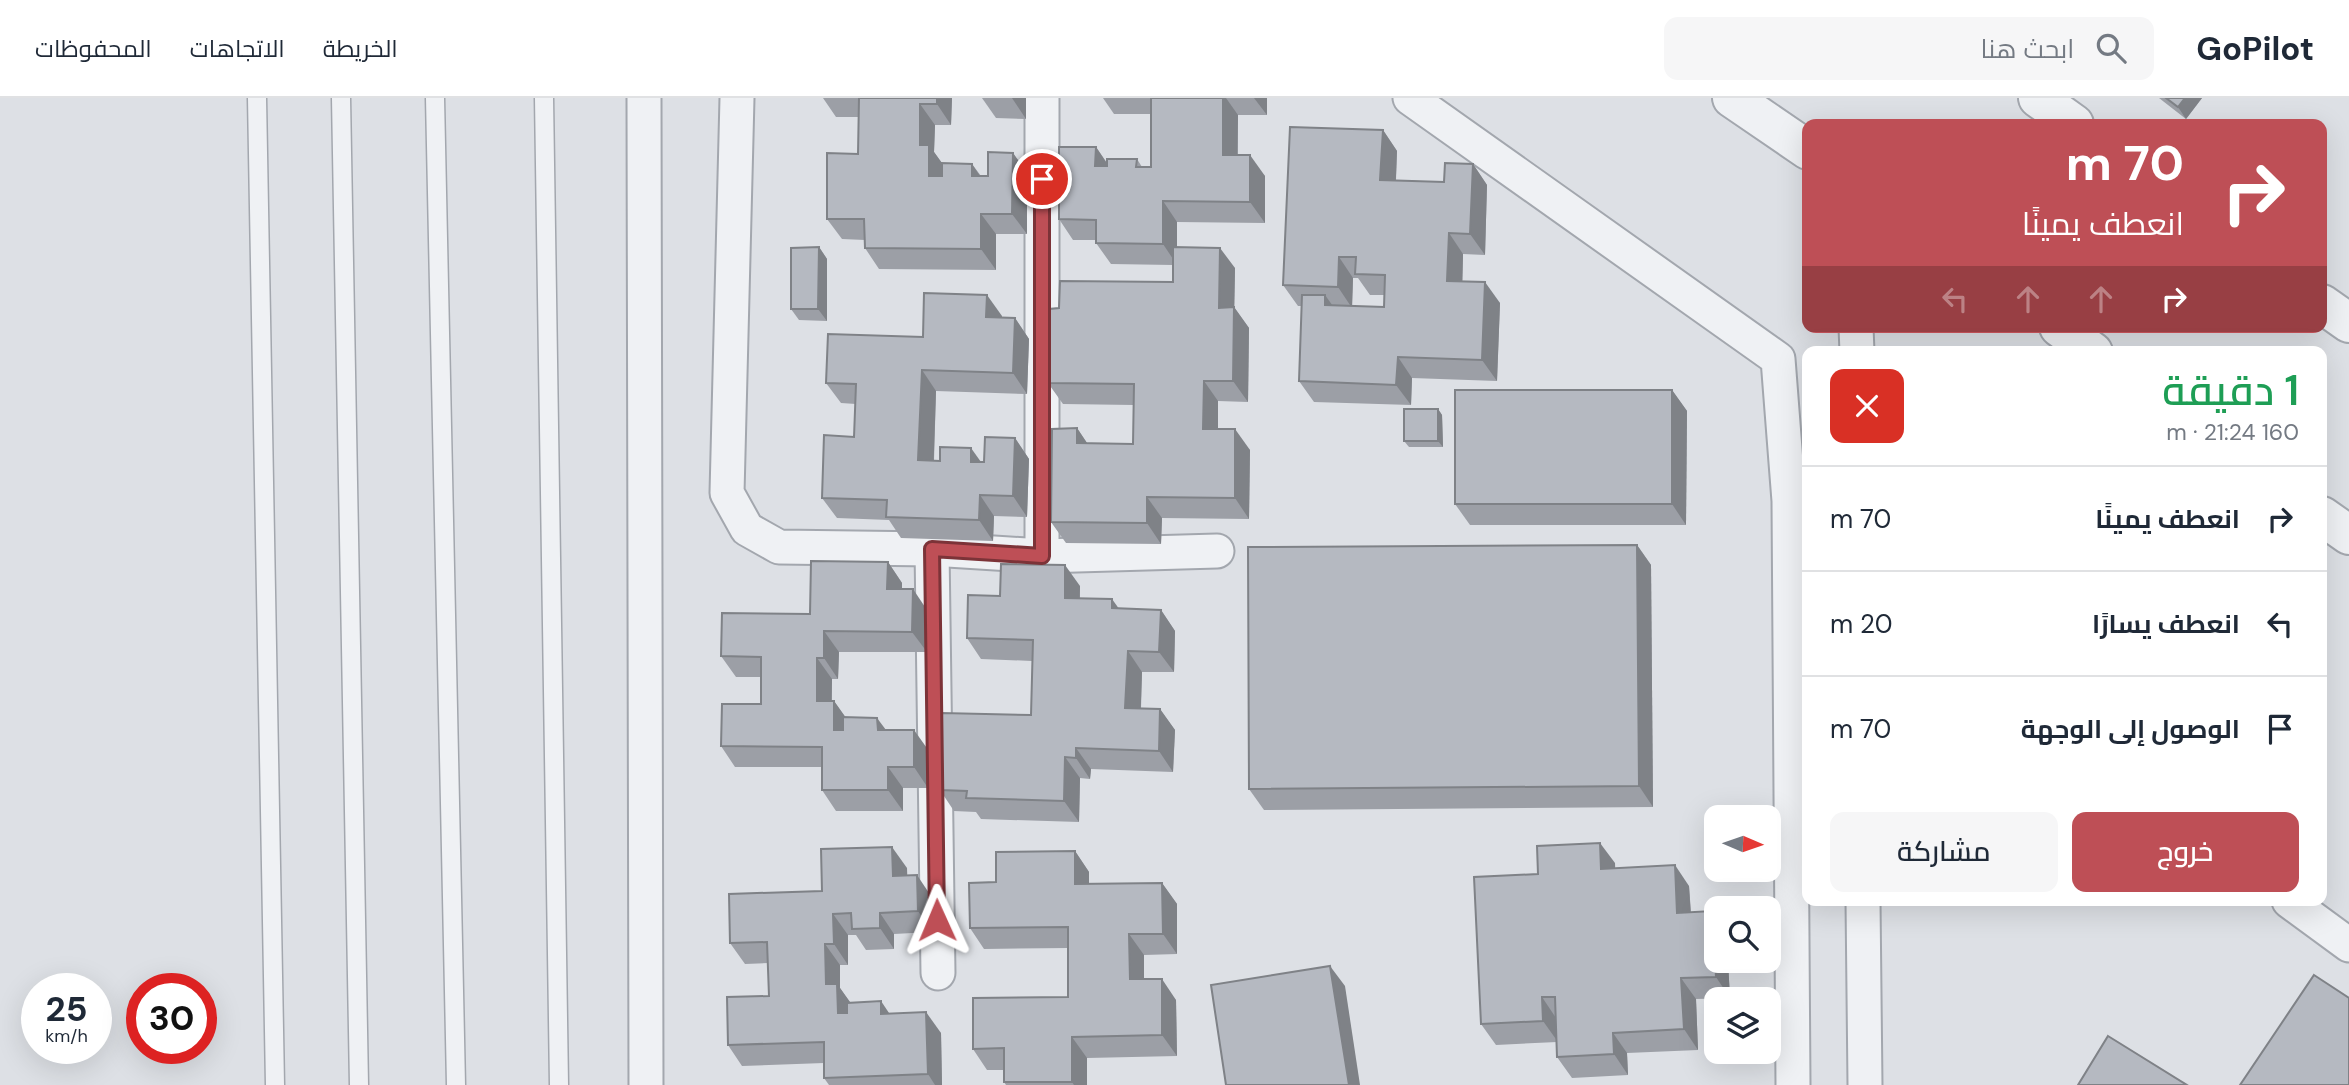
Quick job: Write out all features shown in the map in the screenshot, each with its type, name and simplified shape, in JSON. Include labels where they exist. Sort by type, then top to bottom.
[{"type":"street","points":[[644,98],[646,1085]]},
{"type":"street","points":[[737,98],[727,493],[747,529],[779,547],[932,549],[1042,556],[1217,551]]},
{"type":"street","points":[[1042,98],[1042,556]]},
{"type":"street","points":[[1410,98],[1778,359],[1789,501],[1793,1085]]},
{"type":"street","points":[[1731,98],[1802,146]]},
{"type":"street","points":[[2038,98],[2067,119]]},
{"type":"street","points":[[2327,308],[2349,323]]},
{"type":"street","points":[[2067,333],[2085,346]]},
{"type":"street","points":[[2327,520],[2349,535]]},
{"type":"street","points":[[932,549],[938,973]]},
{"type":"street","points":[[1863,906],[1865,1085]]},
{"type":"street","points":[[2296,906],[2349,945]]},
{"type":"lane","points":[[257,98],[275,1085]]},
{"type":"lane","points":[[341,98],[359,1085]]},
{"type":"lane","points":[[435,98],[456,1085]]},
{"type":"lane","points":[[544,98],[559,1085]]},
{"type":"building","points":[[859,98],[937,98],[937,104],[920,104],[920,145],[929,145],[929,176],[942,176],[942,163],[972,164],[972,176],[988,176],[988,152],[1013,153],[1012,214],[981,214],[981,249],[865,248],[864,219],[827,219],[827,153],[858,154]]},
{"type":"building","points":[[1151,98],[1223,98],[1223,155],[1250,155],[1250,202],[1163,201],[1163,244],[1096,243],[1096,220],[1059,219],[1059,147],[1096,147],[1095,166],[1107,166],[1107,159],[1137,159],[1136,167],[1151,167]]},
{"type":"building","points":[[2166,98],[2185,98],[2178,107]]},
{"type":"building","points":[[1290,127],[1383,130],[1380,180],[1444,182],[1445,163],[1473,164],[1470,234],[1449,233],[1447,281],[1485,282],[1482,360],[1398,357],[1396,385],[1299,381],[1302,295],[1325,295],[1325,305],[1384,307],[1385,275],[1355,274],[1356,257],[1339,257],[1338,287],[1283,285]]},
{"type":"building","points":[[819,247],[818,309],[791,309],[791,248]]},
{"type":"building","points":[[1173,247],[1220,248],[1219,308],[1234,307],[1233,381],[1204,381],[1203,429],[1235,429],[1235,498],[1147,497],[1147,523],[1051,522],[1052,429],[1077,428],[1077,443],[1133,444],[1134,384],[1048,383],[1049,309],[1059,308],[1060,281],[1173,282]]},
{"type":"building","points":[[924,293],[987,295],[986,317],[1015,318],[1013,373],[922,370],[918,460],[940,461],[940,447],[971,448],[971,462],[984,462],[985,437],[1015,438],[1013,496],[980,495],[979,520],[886,517],[887,500],[822,498],[824,435],[854,437],[856,384],[826,383],[828,334],[923,337]]},
{"type":"building","points":[[1455,390],[1672,390],[1672,504],[1455,504]]},
{"type":"building","points":[[1404,409],[1438,409],[1438,441],[1404,441]]},
{"type":"building","points":[[1637,545],[1639,786],[1249,789],[1248,547]]},
{"type":"building","points":[[811,561],[888,562],[887,589],[913,589],[912,632],[824,631],[824,658],[817,658],[817,701],[834,701],[834,730],[843,730],[843,717],[877,718],[878,730],[914,730],[914,767],[888,767],[888,790],[822,790],[822,747],[721,746],[722,704],[761,704],[761,657],[721,656],[722,613],[810,614]]},
{"type":"building","points":[[1001,564],[1065,565],[1065,598],[1112,599],[1112,608],[1161,610],[1159,652],[1128,651],[1125,708],[1160,709],[1159,751],[1076,748],[1076,758],[1065,757],[1064,801],[966,798],[967,791],[940,790],[942,713],[1031,715],[1033,640],[967,638],[968,595],[1000,596]]},
{"type":"building","points":[[1600,843],[1601,869],[1675,865],[1677,913],[1704,911],[1704,973],[1716,973],[1716,977],[1681,978],[1684,1029],[1613,1033],[1614,1054],[1557,1057],[1555,997],[1542,997],[1543,1021],[1481,1024],[1474,877],[1538,874],[1537,846]]},
{"type":"building","points":[[892,847],[893,876],[917,875],[918,911],[880,913],[880,928],[852,929],[851,913],[833,914],[834,944],[825,944],[826,984],[837,984],[838,1013],[847,1013],[847,1003],[881,1001],[881,1014],[926,1012],[928,1074],[824,1078],[824,1042],[728,1045],[727,997],[769,996],[767,942],[730,943],[729,894],[822,891],[821,849]]},
{"type":"building","points":[[1075,851],[1075,884],[1162,883],[1163,934],[1129,934],[1130,979],[1162,979],[1162,1035],[1072,1037],[1072,1082],[1004,1082],[1004,1048],[973,1049],[973,998],[1068,997],[1068,927],[970,928],[969,883],[996,882],[996,852]]},
{"type":"building","points":[[1330,966],[1349,1085],[1226,1085],[1211,985]]},
{"type":"building","points":[[2314,975],[2349,998],[2349,1085],[2240,1085]]},
{"type":"building","points":[[2108,1036],[2187,1085],[2078,1085]]},
{"type":"route","points":[[937,920],[932,549],[1042,556],[1042,179]]}]
